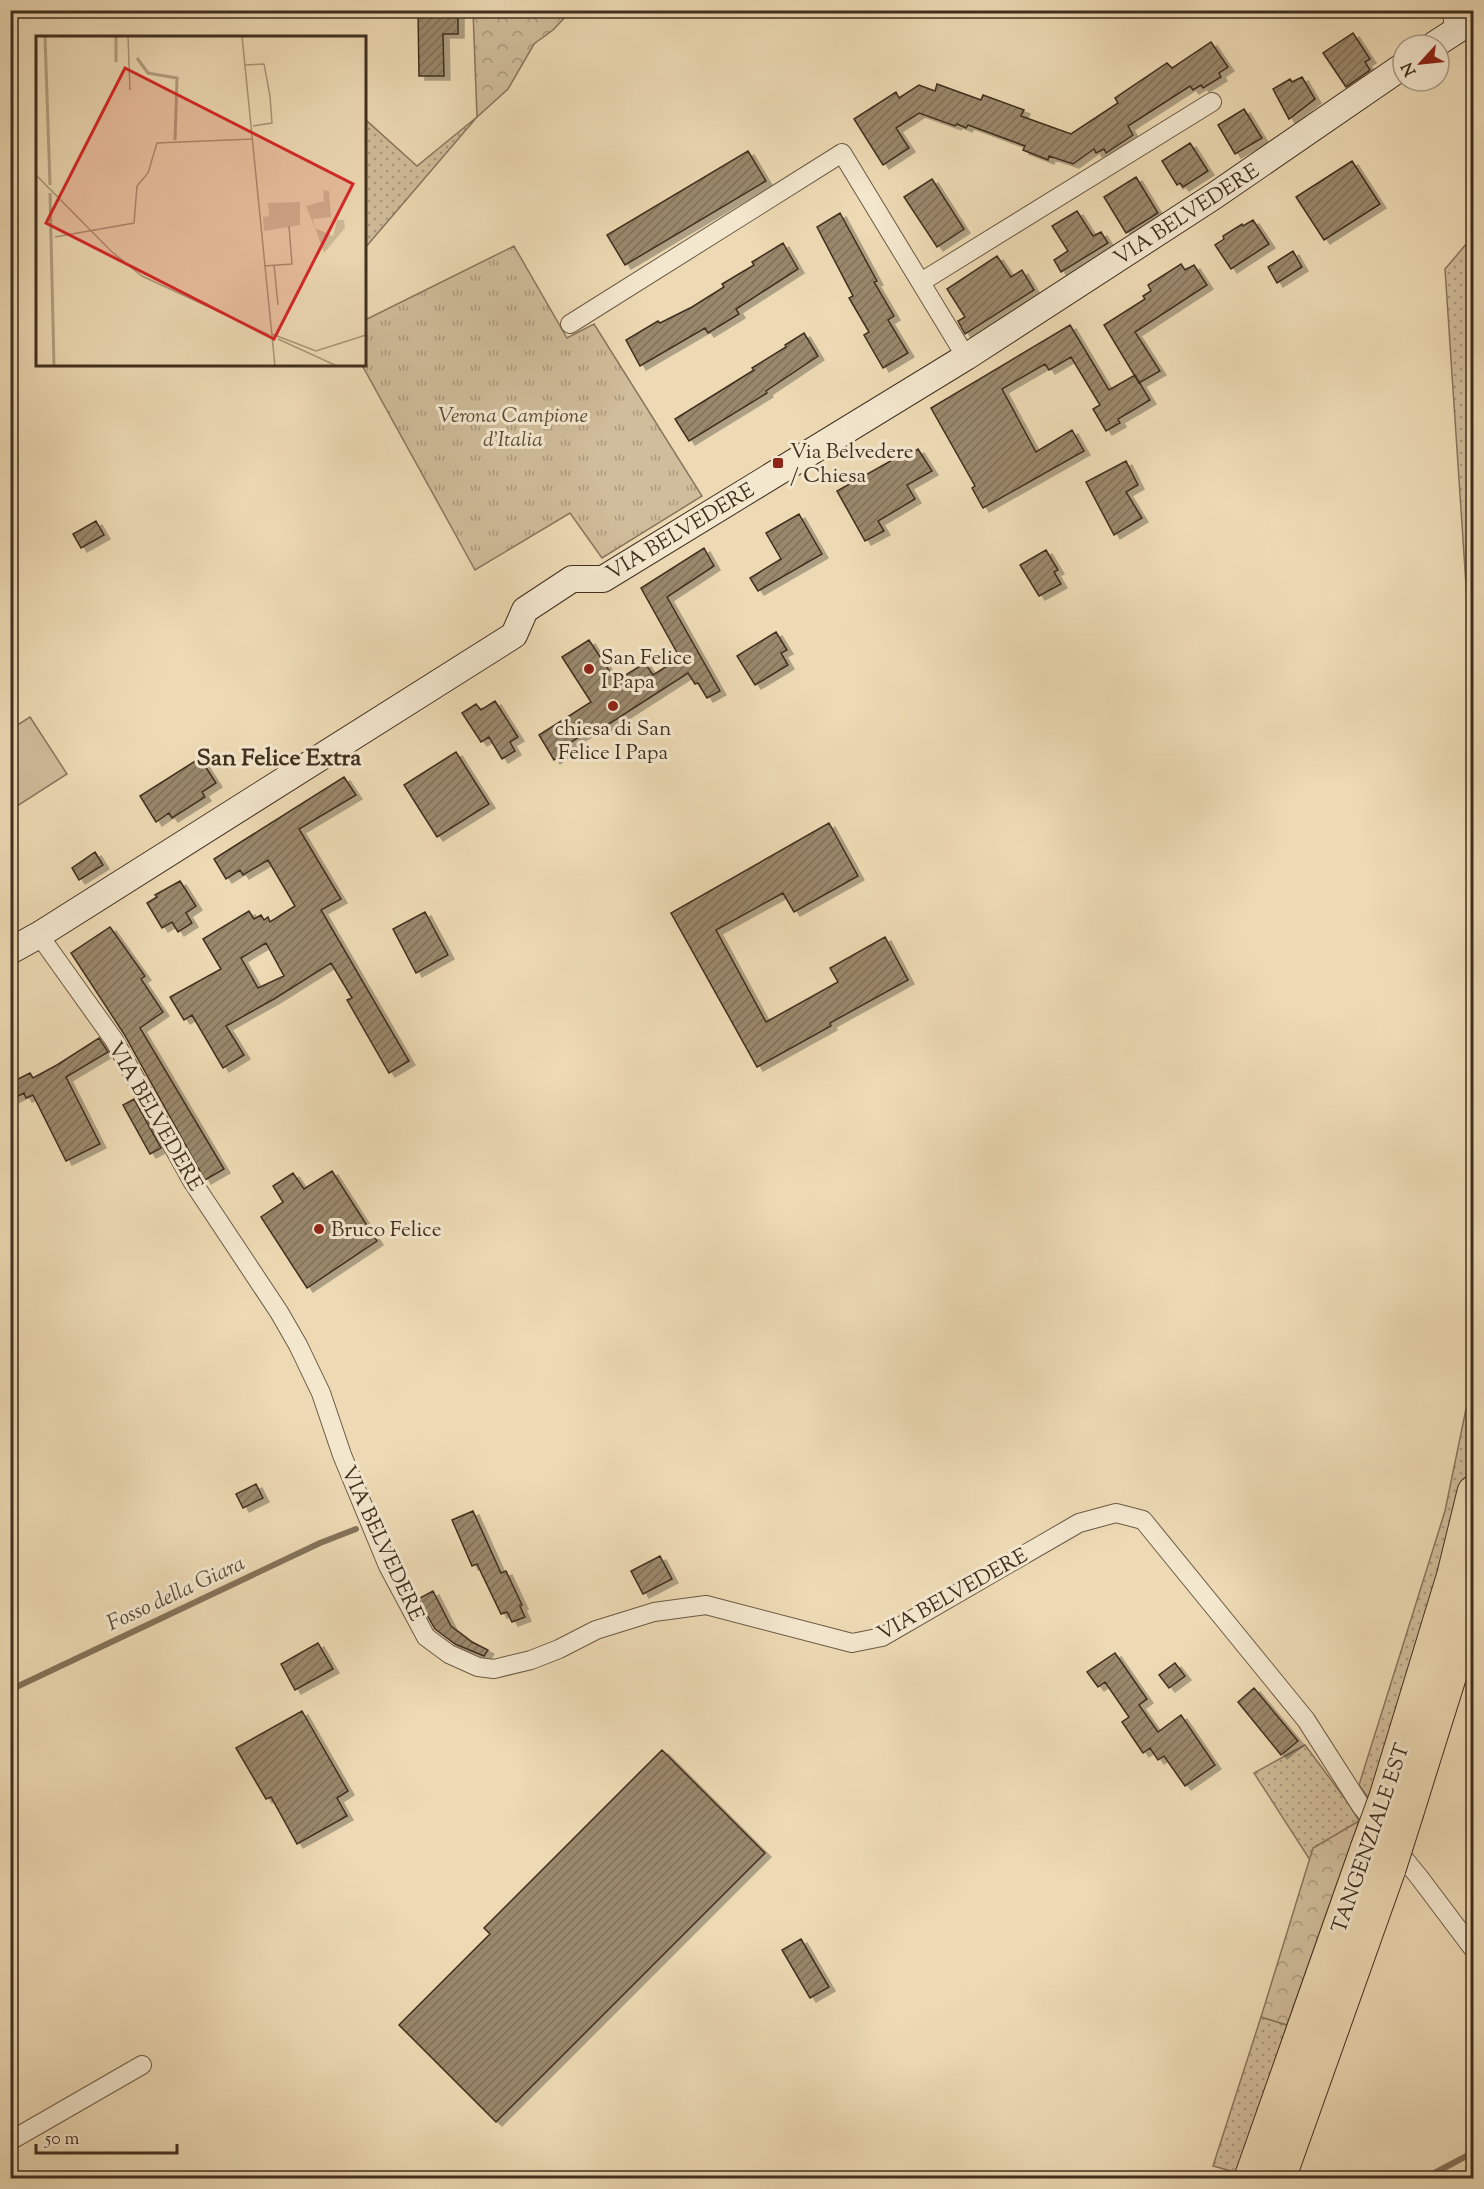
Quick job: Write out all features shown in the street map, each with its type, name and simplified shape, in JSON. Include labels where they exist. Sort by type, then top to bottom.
[{"type":"highway","name":"TANGENZIALE EST","points":[[1396,1804],[1473,1492]]},
{"type":"highway","name":"TANGENZIALE EST","points":[[1262,2174],[1290,2146],[1396,1804],[1473,1598]]},
{"type":"highway","name":"TANGENZIALE EST","points":[[1262,2174],[1378,1859]]},
{"type":"street","name":"VIA BELVEDERE","points":[[10,951],[39,935],[514,635],[525,610],[572,579],[603,579],[966,357],[1214,196],[1391,74]]},
{"type":"street","points":[[921,282],[1212,102]]},
{"type":"street","points":[[570,324],[842,153],[966,357]]},
{"type":"street","name":"VIA BELVEDERE","points":[[39,935],[114,1040],[192,1181],[279,1312],[298,1345],[321,1393],[342,1455],[388,1566],[426,1637],[449,1654],[478,1667],[494,1669],[516,1665],[559,1649],[596,1629],[654,1612],[706,1605],[852,1643],[882,1637],[1079,1523],[1116,1513],[1143,1520],[1306,1720],[1361,1806],[1419,1877],[1473,1950]]},
{"type":"street","points":[[10,2141],[142,2065]]},
{"type":"green space","points":[[473,11],[571,11],[553,30],[534,44],[508,89],[477,117]]},
{"type":"green space","points":[[477,117],[366,247],[366,120],[417,166]]},
{"type":"green space","points":[[1473,236],[1473,690],[1445,269]]},
{"type":"green space","name":"Verona Campione d'Italia","points":[[514,246],[567,338],[594,324],[702,496],[602,558],[570,513],[475,570],[363,366],[366,366],[366,320]]},
{"type":"green space","points":[[30,717],[67,774],[11,810],[11,729]]},
{"type":"green space","points":[[1473,1375],[1473,1507],[1376,1808],[1359,1785],[1445,1511]]},
{"type":"green space","points":[[1305,1745],[1359,1821],[1314,1848],[1310,1860],[1254,1773]]},
{"type":"green space","points":[[1359,1821],[1287,2025],[1261,2017],[1313,1848]]},
{"type":"green space","points":[[1261,2017],[1287,2025],[1238,2173],[1213,2166]]},
{"type":"building","points":[[418,10],[458,10],[458,34],[443,34],[444,76],[419,76]]},
{"type":"building","points":[[1353,33],[1370,59],[1365,62],[1370,70],[1346,87],[1323,53]]},
{"type":"building","points":[[1211,42],[1228,67],[1219,73],[1221,77],[1203,88],[1201,85],[1193,90],[1190,86],[1128,126],[1133,135],[1106,153],[1104,149],[1096,153],[1094,149],[1073,164],[1049,156],[1048,160],[1023,150],[1025,146],[968,125],[966,128],[957,124],[955,126],[919,113],[896,128],[909,148],[883,165],[854,119],[896,92],[899,98],[919,85],[935,91],[937,84],[981,100],[983,95],[1024,110],[1021,116],[1071,134],[1118,103],[1115,98],[1167,63],[1172,68]]},
{"type":"building","points":[[1302,77],[1315,99],[1289,119],[1273,89],[1290,79],[1292,82]]},
{"type":"building","points":[[1244,109],[1262,138],[1235,154],[1218,125]]},
{"type":"building","points":[[1190,143],[1208,171],[1183,187],[1180,183],[1177,185],[1162,161]]},
{"type":"building","points":[[748,151],[766,181],[625,265],[607,235]]},
{"type":"building","points":[[1352,161],[1380,204],[1324,240],[1296,197]]},
{"type":"building","points":[[1136,177],[1158,213],[1126,233],[1104,197]]},
{"type":"building","points":[[932,179],[964,229],[937,247],[904,197]]},
{"type":"building","points":[[1077,211],[1093,236],[1101,232],[1108,243],[1061,272],[1054,260],[1068,251],[1052,226]]},
{"type":"building","points":[[840,213],[877,281],[874,282],[894,316],[888,320],[908,353],[883,368],[864,335],[869,332],[849,298],[853,296],[817,227]]},
{"type":"building","points":[[1253,220],[1269,244],[1231,269],[1215,245],[1224,239],[1223,236]]},
{"type":"building","points":[[783,243],[798,269],[736,309],[739,314],[708,333],[705,328],[640,366],[626,340],[658,321],[660,323],[692,307],[724,287],[722,284],[754,265],[752,262]]},
{"type":"building","points":[[1293,251],[1302,267],[1277,283],[1268,267]]},
{"type":"building","points":[[997,256],[1011,277],[1022,270],[1034,290],[965,334],[958,321],[965,317],[947,289]]},
{"type":"building","points":[[1181,264],[1185,270],[1194,265],[1207,285],[1135,332],[1160,371],[1139,383],[1104,325],[1145,299],[1143,296],[1151,291],[1148,285]]},
{"type":"building","points":[[1070,325],[1109,390],[1135,375],[1150,400],[1118,419],[1120,423],[1106,431],[1093,409],[1100,405],[1071,357],[1049,370],[1045,364],[1002,389],[1036,452],[1072,430],[1084,451],[983,508],[972,488],[975,486],[931,408]]},
{"type":"building","points":[[804,333],[818,356],[766,391],[767,393],[689,441],[675,419],[754,370],[752,368]]},
{"type":"building","points":[[918,449],[932,471],[907,485],[915,499],[878,521],[884,531],[865,541],[837,491],[903,454],[905,457]]},
{"type":"building","points":[[1126,461],[1138,485],[1126,492],[1142,518],[1114,535],[1086,482]]},
{"type":"building","points":[[799,514],[822,554],[758,591],[750,578],[781,559],[766,533]]},
{"type":"building","points":[[96,521],[104,535],[81,548],[73,534]]},
{"type":"building","points":[[704,548],[714,566],[667,597],[720,691],[707,698],[698,683],[695,684],[688,673],[595,733],[592,729],[563,747],[566,751],[554,760],[539,735],[591,702],[562,657],[589,640],[616,681],[645,663],[653,675],[680,658],[641,588]]},
{"type":"building","points":[[1046,550],[1058,570],[1054,572],[1061,584],[1039,596],[1020,565]]},
{"type":"building","points":[[776,632],[787,650],[781,653],[788,665],[755,685],[737,656]]},
{"type":"building","points":[[495,701],[518,737],[510,742],[515,751],[502,759],[489,737],[481,742],[462,713],[476,704],[481,710]]},
{"type":"building","points":[[456,752],[489,804],[437,837],[404,785]]},
{"type":"building","points":[[200,758],[216,783],[202,792],[205,797],[172,818],[169,813],[156,822],[140,796]]},
{"type":"building","points":[[344,777],[356,795],[299,829],[341,899],[321,910],[409,1061],[389,1073],[347,1000],[352,998],[331,963],[226,1026],[244,1055],[223,1068],[192,1015],[184,1020],[170,997],[221,969],[203,939],[249,911],[254,919],[261,915],[264,920],[268,917],[270,922],[295,906],[268,860],[243,875],[240,870],[226,879],[214,859]],"holes":[[[266,943],[284,976],[258,988],[241,958]]]},
{"type":"building","points":[[829,823],[858,876],[794,912],[783,893],[716,930],[766,1022],[838,982],[830,968],[885,937],[908,980],[757,1067],[671,913]]},
{"type":"building","points":[[95,852],[103,865],[79,880],[72,868]]},
{"type":"building","points":[[180,881],[196,906],[186,913],[192,923],[178,932],[172,922],[162,928],[147,903],[157,897],[155,895]]},
{"type":"building","points":[[425,912],[448,955],[416,973],[393,929]]},
{"type":"building","points":[[110,927],[145,976],[141,979],[163,1012],[140,1028],[224,1169],[205,1180],[124,1034],[71,953]]},
{"type":"building","points":[[99,1038],[108,1052],[66,1077],[100,1144],[66,1161],[33,1095],[26,1098],[24,1093],[10,1100],[10,1083],[30,1073],[33,1078]]},
{"type":"building","points":[[134,1099],[161,1148],[150,1154],[123,1105]]},
{"type":"building","name":"Bruco Felice","points":[[332,1171],[377,1241],[307,1288],[261,1217],[283,1202],[273,1186],[293,1173],[304,1189]]},
{"type":"building","points":[[256,1484],[263,1498],[243,1508],[236,1494]]},
{"type":"building","points":[[473,1511],[501,1573],[506,1571],[522,1605],[520,1606],[525,1617],[512,1622],[507,1612],[501,1614],[477,1564],[472,1566],[452,1520]]},
{"type":"building","points":[[660,1556],[672,1579],[643,1594],[631,1571]]},
{"type":"building","points":[[433,1591],[451,1626],[472,1642],[488,1650],[484,1656],[455,1644],[435,1629],[418,1599]]},
{"type":"building","points":[[318,1643],[333,1669],[295,1690],[281,1664]]},
{"type":"building","points":[[1115,1653],[1147,1699],[1139,1705],[1158,1732],[1181,1715],[1215,1765],[1185,1786],[1164,1756],[1158,1760],[1150,1748],[1143,1753],[1122,1722],[1129,1717],[1105,1682],[1098,1687],[1087,1672]]},
{"type":"building","points":[[1175,1663],[1185,1676],[1169,1688],[1159,1675]]},
{"type":"building","points":[[1254,1688],[1298,1741],[1281,1755],[1238,1702]]},
{"type":"building","points":[[302,1711],[348,1791],[337,1798],[347,1816],[297,1844],[271,1797],[266,1799],[236,1748]]},
{"type":"building","points":[[662,1750],[765,1853],[496,2122],[399,2025],[490,1934],[484,1928]]},
{"type":"building","points":[[801,1939],[829,1987],[810,1998],[782,1950]]},
{"type":"waterway","name":"Fosso della Giara","points":[[10,1690],[320,1543],[356,1529]]},
{"type":"waterway","points":[[1425,2178],[1474,2152]]},
{"type":"place","name":"Via Belvedere / Chiesa","points":[[778,463]]},
{"type":"place","name":"San Felice I Papa","points":[[589,669]]},
{"type":"place","name":"chiesa di San Felice I Papa","points":[[613,706]]},
{"type":"place","name":"Bruco Felice","points":[[319,1229]]},
{"type":"district","name":"San Felice Extra","points":[[279,757]]}]
